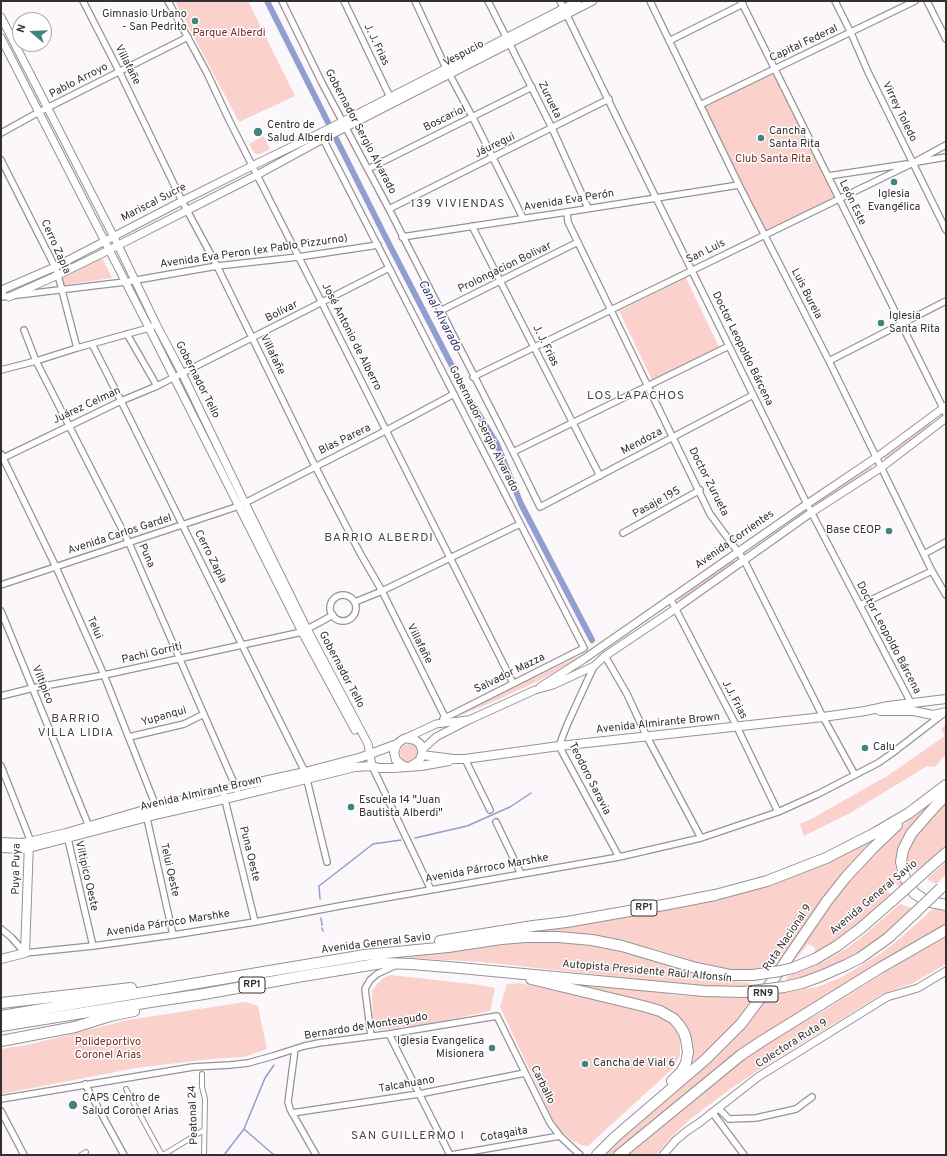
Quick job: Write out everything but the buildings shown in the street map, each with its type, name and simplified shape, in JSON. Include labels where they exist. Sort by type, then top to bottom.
[{"type":"highway","name":"RN9","points":[[909,814],[946,785]]},
{"type":"highway","points":[[946,795],[911,834],[905,846],[901,862],[905,878],[914,893],[923,899],[946,905]]},
{"type":"highway","name":"RP1","points":[[365,955],[462,937],[567,922],[736,890],[782,876],[819,861],[874,834],[909,814]]},
{"type":"highway","name":"Ruta Nacional 9","points":[[597,1155],[615,1137],[706,1059],[736,1030],[762,996],[823,907],[846,877],[872,849],[909,814]]},
{"type":"highway","name":"Avenida General Savio","points":[[1,1016],[365,955],[448,947],[501,939],[532,937],[558,937],[592,940],[649,953],[696,968],[740,976],[780,971],[793,968],[815,959],[837,946],[861,928],[946,853]]},
{"type":"highway","name":"Autopista Presidente Raúl Alfonsín","points":[[504,972],[704,991],[744,992],[784,987],[802,983],[821,976],[846,966],[860,958],[885,941],[943,885]]},
{"type":"highway","points":[[619,1155],[741,1055],[880,968],[945,930]]},
{"type":"highway","name":"Avenida General Savio","points":[[1,1026],[204,994],[372,964],[400,964],[504,972]]},
{"type":"highway","points":[[504,972],[653,1009],[670,1016],[680,1026],[686,1039],[688,1052],[686,1063],[681,1072],[632,1115],[615,1137]]},
{"type":"highway","points":[[1,1004],[132,988],[207,981]]},
{"type":"highway","points":[[1,1041],[75,1027],[110,1016],[163,1005],[204,994]]},
{"type":"main road","points":[[865,711],[888,706],[946,699]]},
{"type":"main road","points":[[865,711],[913,711],[933,716],[943,713],[936,702],[931,701]]},
{"type":"main road","name":"Avenida Almirante Brown","points":[[1,848],[22,849],[29,845],[146,814],[222,790],[355,767],[372,766],[379,768],[393,768],[430,765],[454,760],[559,746],[737,727],[865,711]]},
{"type":"main road","points":[[406,738],[415,740],[420,744],[422,752],[418,761],[409,766],[399,763],[394,756],[397,744],[406,738]]},
{"type":"main road","name":"Avenida Almirante Brown","points":[[158,810],[239,796],[370,755],[397,744]]},
{"type":"main road","points":[[422,752],[454,760]]},
{"type":"main road","name":"Avenida Almirante Brown","points":[[1,842],[22,843],[29,845]]},
{"type":"main road","name":"Puya Puya","points":[[25,953],[29,845]]},
{"type":"main road","name":"Avenida Párroco Marshke","points":[[1,958],[25,953]]},
{"type":"street","name":"Villafañe","points":[[83,1],[182,201],[217,266],[315,466],[360,553],[382,591],[445,717]]},
{"type":"street","name":"José Antonio de Alberro","points":[[168,1],[207,73],[252,166],[514,683]]},
{"type":"street","name":"Gobernador Sergio Alvarado","points":[[282,1],[540,507]]},
{"type":"street","name":"J. J. Frias","points":[[344,1],[390,97]]},
{"type":"street","points":[[414,1],[523,218]]},
{"type":"street","name":"Zurueta","points":[[488,1],[552,128],[588,208]]},
{"type":"street","name":"Doctor Leopoldo Bárcena","points":[[560,1],[807,504],[911,703]]},
{"type":"street","name":"Vespucio","points":[[565,11],[578,1]]},
{"type":"street","name":"Vespucio","points":[[344,124],[565,11],[593,1]]},
{"type":"street","name":"Virrey Toledo","points":[[835,1],[912,163],[946,230]]},
{"type":"street","name":"Capital Federal","points":[[700,105],[915,1]]},
{"type":"street","points":[[927,1],[946,39]]},
{"type":"street","name":"Luis Burela","points":[[651,2],[739,185],[829,361],[932,571],[946,594]]},
{"type":"street","points":[[669,41],[742,2]]},
{"type":"street","name":"León Este","points":[[742,2],[945,409]]},
{"type":"street","name":"Gobernador Tello","points":[[1,16],[118,245],[174,377],[242,504]]},
{"type":"street","name":"Pablo Arroyo","points":[[1,133],[39,112],[188,37]]},
{"type":"street","name":"Gobernador Tello","points":[[1,38],[125,282],[182,373],[242,504],[304,631],[368,744],[372,766],[431,890]]},
{"type":"street","name":"Vespucio","points":[[344,124],[390,97],[448,71]]},
{"type":"street","name":"Boscariol","points":[[368,169],[532,87]]},
{"type":"street","name":"Jáuregui","points":[[389,209],[609,99]]},
{"type":"street","points":[[321,136],[344,124]]},
{"type":"street","name":"Gobernador Sergio Alvarado","points":[[321,136],[584,648]]},
{"type":"street","name":"Mariscal Sucre","points":[[2,289],[55,267],[105,240],[252,166],[321,136]]},
{"type":"street","name":"Mariscal Sucre","points":[[9,297],[109,250],[257,175],[321,136]]},
{"type":"street","name":"San Luis","points":[[473,377],[946,145]]},
{"type":"street","points":[[828,176],[946,157]]},
{"type":"street","name":"Cerro Zapla","points":[[1,160],[55,267],[77,348]]},
{"type":"street","name":"Avenida Eva Perón","points":[[402,237],[739,185]]},
{"type":"street","name":"Doctor Zurueta","points":[[567,212],[568,222],[700,490],[710,514],[744,560],[823,717],[855,775]]},
{"type":"street","name":"J. J. Frias","points":[[472,226],[600,476]]},
{"type":"street","name":"Prolongacion Bolivar","points":[[440,311],[578,242]]},
{"type":"street","name":"Avenida Eva Peron (ex Pablo Pizzurno)","points":[[134,280],[217,266],[298,257],[378,245]]},
{"type":"street","name":"Bolívar","points":[[182,373],[389,268]]},
{"type":"street","points":[[1,297],[134,280]]},
{"type":"street","points":[[2,289],[9,297]]},
{"type":"street","points":[[829,361],[946,301]]},
{"type":"street","points":[[1,370],[152,326]]},
{"type":"street","name":"Puna","points":[[24,330],[36,361],[129,543],[239,796]]},
{"type":"street","points":[[127,334],[157,386]]},
{"type":"street","name":"Cerro Zapla","points":[[92,344],[122,401],[243,645],[306,776],[327,862]]},
{"type":"street","points":[[513,452],[729,346]]},
{"type":"street","name":"Juárez Celman","points":[[2,457],[157,386],[182,373]]},
{"type":"street","name":"Blas Parera","points":[[242,504],[454,394]]},
{"type":"street","name":"Mendoza","points":[[540,507],[753,395]]},
{"type":"street","name":"Avenida Corrientes","points":[[535,690],[592,653],[945,409]]},
{"type":"street","name":"Avenida Corrientes","points":[[422,752],[436,737],[469,720],[535,690],[553,685],[594,666],[605,656],[812,512],[882,467],[946,418]]},
{"type":"street","name":"Telui","points":[[2,457],[56,566],[104,675],[158,810]]},
{"type":"street","name":"Pasaje 195","points":[[623,533],[700,490]]},
{"type":"street","name":"Avenida Carlos Gardel","points":[[1,585],[242,504]]},
{"type":"street","points":[[355,602],[382,591],[520,524]]},
{"type":"street","points":[[924,554],[946,542]]},
{"type":"street","points":[[860,606],[932,571]]},
{"type":"street","points":[[338,596],[350,596],[355,602],[355,614],[348,620],[340,621],[333,615],[331,611],[332,603],[338,596]]},
{"type":"street","name":"J.J. Frias","points":[[670,598],[737,727],[778,812]]},
{"type":"street","name":"Viltipico","points":[[1,611],[90,829]]},
{"type":"street","name":"Pachi Gorriti","points":[[1,696],[304,631],[333,615]]},
{"type":"street","points":[[584,648],[592,653]]},
{"type":"street","name":"Salvador Mazza","points":[[436,724],[445,717],[584,648]]},
{"type":"street","points":[[605,656],[627,694],[647,737],[701,838]]},
{"type":"street","name":"Teodoro Saravia","points":[[594,666],[559,746],[619,857]]},
{"type":"street","name":"Avenida Párroco Marshke","points":[[25,953],[92,946],[255,922],[619,857],[701,838],[778,812],[855,775],[891,754],[943,713]]},
{"type":"street","name":"Yupanqui","points":[[129,736],[184,724],[204,714]]},
{"type":"street","name":"Avenida Corrientes","points":[[406,738],[436,724],[469,720]]},
{"type":"street","points":[[465,759],[490,810]]},
{"type":"street","name":"Puya Puya","points":[[1,766],[29,837],[29,845]]},
{"type":"street","name":"Puna Oeste","points":[[222,790],[255,922]]},
{"type":"street","name":"Telui Oeste","points":[[146,814],[173,935]]},
{"type":"street","points":[[496,822],[521,874]]},
{"type":"street","name":"Viltipico Oeste","points":[[67,836],[92,946]]},
{"type":"street","points":[[1,929],[11,937],[25,953]]},
{"type":"street","points":[[371,1036],[365,989],[370,980],[380,972],[400,964]]},
{"type":"street","name":"Colectora Ruta 9","points":[[663,1155],[676,1140],[758,1077],[882,1000],[891,995],[918,988],[946,971]]},
{"type":"street","name":"Bernardo de Monteagudo","points":[[1,1099],[193,1067],[248,1063],[326,1041],[389,1034],[497,1016]]},
{"type":"street","name":"Carballo","points":[[497,1016],[548,1120],[560,1136],[580,1155]]},
{"type":"street","points":[[389,1034],[450,1155]]},
{"type":"street","points":[[294,1049],[288,1102],[292,1113],[316,1155]]},
{"type":"street","name":"Talcahuano","points":[[292,1113],[419,1094],[525,1073]]},
{"type":"street","name":"Peatonal 24","points":[[202,1074],[202,1087],[205,1099],[204,1155]]},
{"type":"street","points":[[83,1085],[120,1155]]},
{"type":"street","points":[[83,1085],[124,1155]]},
{"type":"street","points":[[126,1089],[163,1155],[204,1130]]},
{"type":"street","points":[[715,1110],[729,1119],[756,1118],[796,1108],[812,1097]]},
{"type":"street","points":[[715,1110],[744,1155]]},
{"type":"street","points":[[1,1111],[24,1155]]},
{"type":"street","name":"Cotagaita","points":[[450,1155],[560,1136]]},
{"type":"street","points":[[81,1155],[86,1152]]},
{"type":"green space","name":"Parque Alberdi","points":[[175,1],[248,1],[295,96],[239,122]]},
{"type":"green space","name":"Club Santa Rita","points":[[772,70],[835,197],[766,232],[704,106]]},
{"type":"green space","points":[[263,136],[270,149],[260,154],[256,154],[249,144]]},
{"type":"green space","points":[[102,258],[112,278],[63,285],[62,278]]},
{"type":"green space","points":[[686,278],[719,347],[652,380],[619,311]]},
{"type":"green space","points":[[928,423],[931,424],[886,459],[884,458],[884,456]]},
{"type":"green space","points":[[871,466],[872,469],[817,505],[816,504],[816,502]]},
{"type":"green space","points":[[732,561],[735,561],[735,563],[679,599],[679,597]]},
{"type":"green space","points":[[585,653],[586,654],[542,679],[495,701],[458,715],[518,685]]},
{"type":"green space","points":[[946,725],[946,754],[935,767],[927,766],[850,813],[804,836],[800,824],[887,776],[945,736],[941,729]]},
{"type":"green space","points":[[409,744],[415,747],[418,753],[415,759],[409,762],[403,759],[400,753],[403,747]]},
{"type":"green space","points":[[944,792],[911,825],[902,839],[895,864],[898,878],[902,884],[899,887],[892,883],[884,887],[892,896],[837,941],[816,954],[814,947],[808,944],[794,961],[791,961],[809,932],[846,883],[896,831]]},
{"type":"green space","points":[[946,799],[946,846],[918,871],[910,861],[908,872],[904,867],[906,847]]},
{"type":"green space","points":[[887,830],[852,863],[834,883],[802,928],[781,962],[778,963],[778,955],[771,952],[768,967],[755,970],[736,970],[717,967],[655,949],[600,936],[542,930],[705,901]]},
{"type":"green space","points":[[946,862],[946,874],[936,884],[927,879]]},
{"type":"green space","points":[[900,904],[912,908],[882,936],[861,951],[845,961],[820,972],[786,982],[787,977],[819,964],[844,950],[863,936]]},
{"type":"green space","points":[[934,908],[946,908],[946,924],[886,960],[707,1077],[653,1119],[611,1155],[601,1155],[768,995],[817,987],[842,977],[880,954]]},
{"type":"green space","points":[[946,936],[946,964],[913,983],[882,994],[730,1089],[693,1117],[672,1136],[656,1155],[625,1155],[752,1053],[774,1038],[820,1013]]},
{"type":"green space","points":[[548,939],[610,947],[702,976],[750,983],[750,987],[720,988],[662,984],[601,975],[482,962],[410,958],[410,956],[489,943]]},
{"type":"green space","points":[[390,975],[495,988],[490,1011],[433,1023],[380,1030],[373,1024],[372,990],[382,979]]},
{"type":"green space","points":[[548,978],[677,995],[743,998],[756,996],[731,1027],[710,1049],[688,1068],[679,1020]]},
{"type":"green space","points":[[519,983],[624,1005],[648,1012],[665,1019],[675,1029],[680,1039],[680,1056],[671,1070],[588,1146],[581,1145],[573,1141],[555,1124],[500,1007],[507,984]]},
{"type":"green space","name":"Polideportivo Coronel Arias","points":[[245,1002],[258,1006],[267,1049],[244,1057],[211,1059],[136,1068],[1,1094],[1,1049],[27,1045],[128,1020]]},
{"type":"waterway","name":"Canal Alvarado","points":[[267,1],[467,395],[497,444],[521,504],[592,640]]},
{"type":"waterway","points":[[560,735],[562,729]]},
{"type":"waterway","points":[[415,838],[467,826],[510,807],[531,793]]},
{"type":"waterway","points":[[320,899],[319,886],[373,844],[401,840]]},
{"type":"waterway","points":[[321,918],[322,925]]},
{"type":"waterway","points":[[224,1155],[244,1129],[265,1078],[274,1065]]},
{"type":"waterway","points":[[244,1129],[274,1155]]},
{"type":"place","name":"Gimnasio Urbano - San Pedrito","points":[[195,21]]},
{"type":"place","name":"Centro de Salud Alberdi","points":[[258,132]]},
{"type":"place","name":"Cancha Santa Rita","points":[[761,138]]},
{"type":"place","name":"Iglesia Evangélica","points":[[894,182]]},
{"type":"place","name":"Iglesia Santa Rita","points":[[881,323]]},
{"type":"place","name":"Base CEOP","points":[[889,531]]},
{"type":"place","name":"Calu","points":[[865,748]]},
{"type":"place","name":"Escuela 14 \"Juan Bautista Alberdi\"","points":[[351,807]]},
{"type":"place","name":"Iglesia Evangelica Misionera","points":[[492,1048]]},
{"type":"place","name":"Cancha de Vial 6","points":[[585,1064]]},
{"type":"place","name":"CAPS Centro de Salud Coronel Arias","points":[[73,1105]]},
{"type":"district","name":"139 VIVIENDAS","points":[[458,205]]},
{"type":"district","name":"LOS LAPACHOS","points":[[636,397]]},
{"type":"district","name":"BARRIO ALBERDI","points":[[379,539]]},
{"type":"district","name":"BARRIO VILLA LIDIA","points":[[76,727]]},
{"type":"district","name":"SAN GUILLERMO I","points":[[408,1137]]}]
